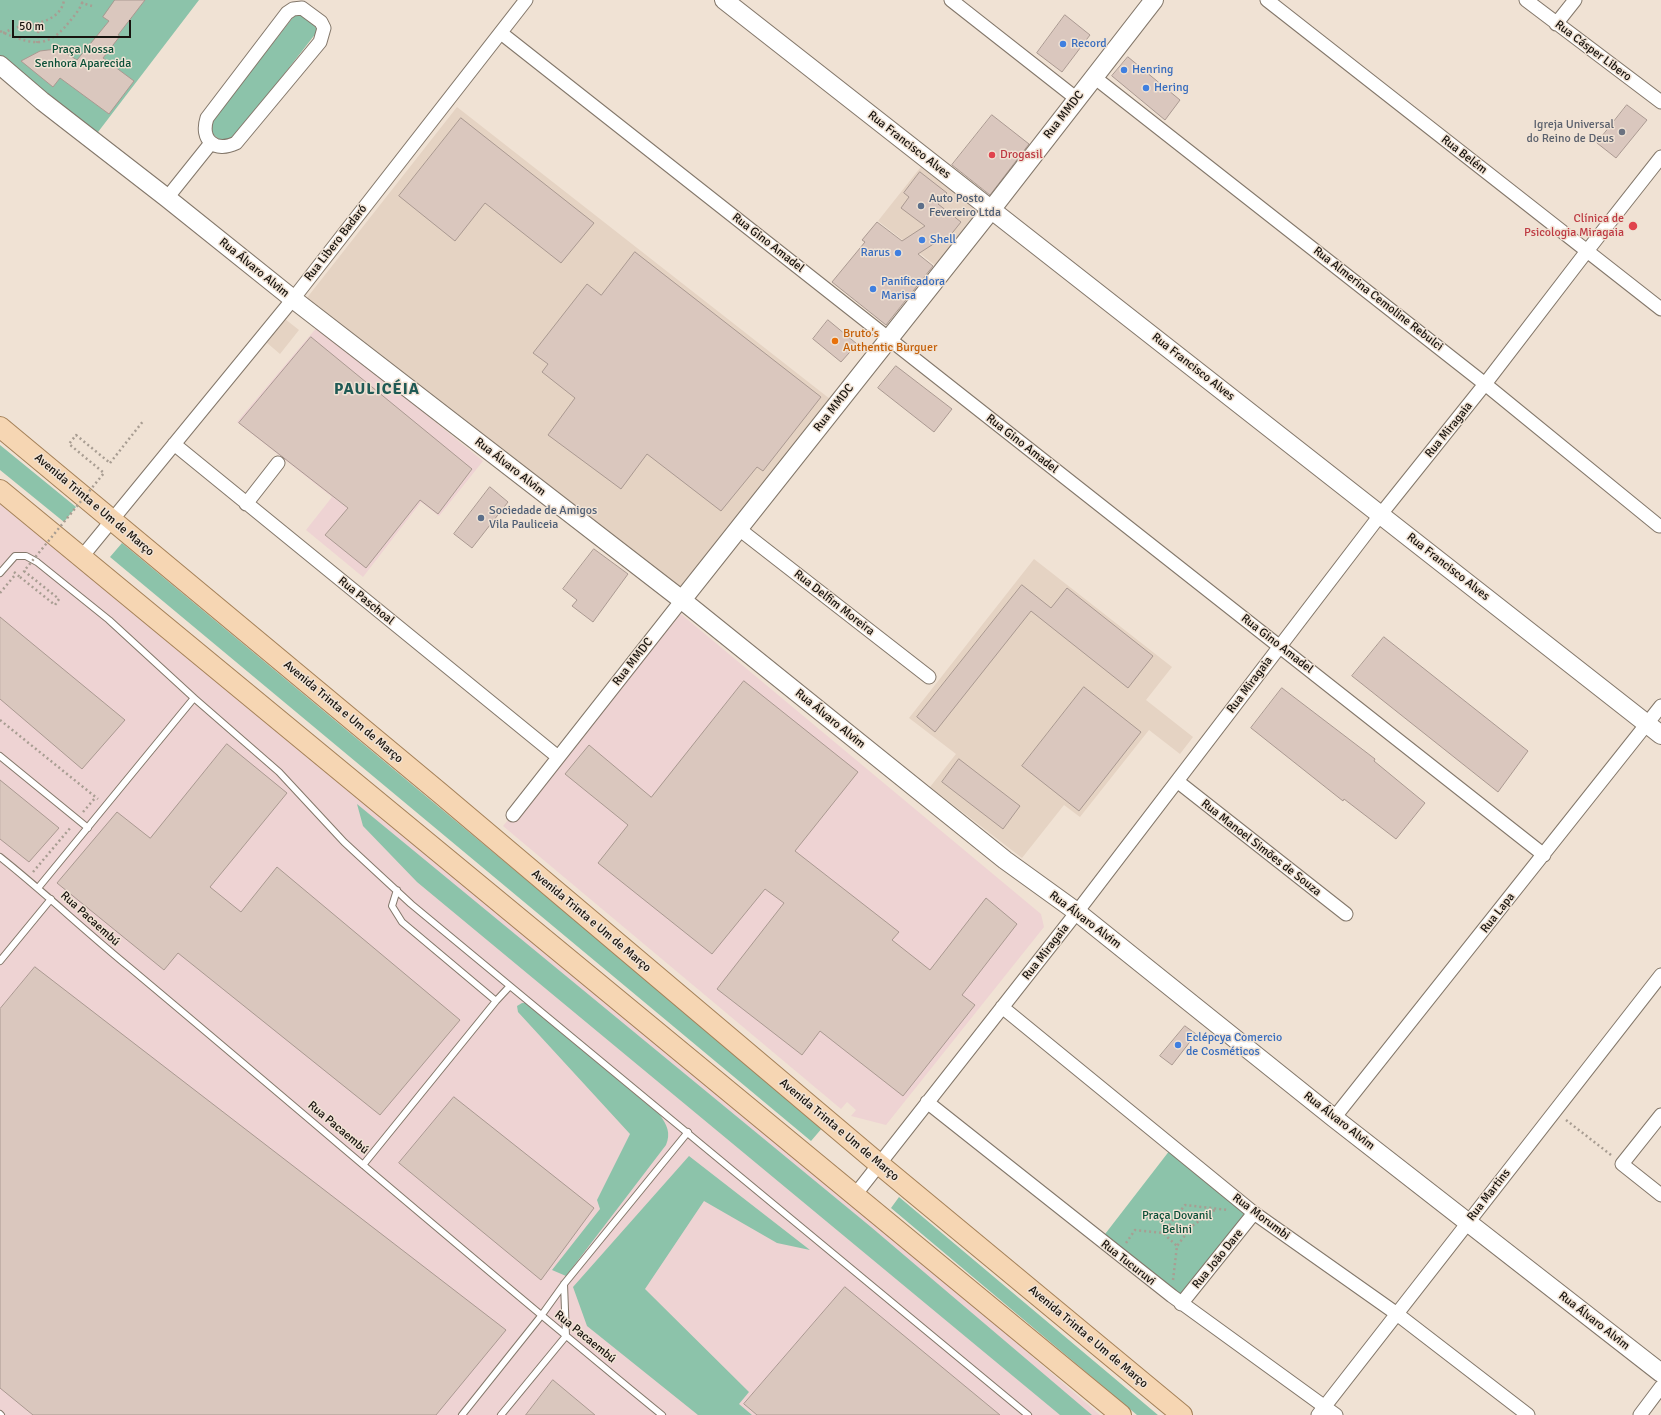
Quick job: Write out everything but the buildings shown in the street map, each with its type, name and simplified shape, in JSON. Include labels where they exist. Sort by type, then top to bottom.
[{"type":"main road","name":"Avenida Trinta e Um de Março","points":[[0,427],[446,798],[879,1164],[1182,1415]]},
{"type":"main road","points":[[0,490],[1121,1415]]},
{"type":"street","name":"Rua Libero Badaró","points":[[81,558],[293,299],[526,0]]},
{"type":"street","name":"Rua Francisco Alves","points":[[724,0],[1654,729]]},
{"type":"street","points":[[951,0],[1077,99]]},
{"type":"street","name":"Rua MMDC","points":[[513,815],[991,210],[1154,0]]},
{"type":"street","name":"Rua Belém","points":[[1267,0],[1661,309]]},
{"type":"street","name":"Rua Cásper Libero","points":[[1526,0],[1661,102]]},
{"type":"street","points":[[1556,24],[1575,0]]},
{"type":"street","points":[[302,8],[321,22],[324,28],[320,42],[236,143],[219,147],[211,143],[205,134],[204,127],[207,118],[287,13],[293,9],[302,8]]},
{"type":"street","name":"Rua Gino Amadel","points":[[501,32],[1544,855]]},
{"type":"street","name":"Rua Álvaro Alvim","points":[[0,66],[42,101],[167,198],[293,299],[682,600],[1005,860],[1077,912],[1334,1118],[1661,1373]]},
{"type":"street","name":"Rua Almerina Cemoline Rebulci","points":[[1094,77],[1485,384],[1659,526]]},
{"type":"street","points":[[167,198],[211,143]]},
{"type":"street","name":"Rua Miragaia","points":[[854,1196],[1077,912],[1381,514],[1485,384],[1661,157]]},
{"type":"street","name":"Rua Paschoal","points":[[174,444],[558,758]]},
{"type":"street","points":[[246,504],[278,463]]},
{"type":"street","name":"Rua Delfim Moreira","points":[[739,529],[929,678]]},
{"type":"street","name":"Rua Lapa","points":[[1334,1118],[1544,855],[1654,729],[1661,706]]},
{"type":"street","name":"Rua Manoel Simões de Souza","points":[[1177,781],[1346,914]]},
{"type":"street","name":"Rua Martins","points":[[1321,1410],[1661,975]]},
{"type":"street","name":"Rua Morumbi","points":[[1002,1007],[1254,1213],[1396,1314],[1528,1415]]},
{"type":"street","name":"Rua Tucuruvi","points":[[927,1102],[1176,1300],[1321,1410],[1336,1415]]},
{"type":"street","points":[[1661,1115],[1622,1164],[1661,1195]]},
{"type":"street","name":"Rua João Dare","points":[[1176,1300],[1254,1213]]},
{"type":"street","points":[[1640,1415],[1661,1387]]},
{"type":"lane","points":[[0,574],[15,556],[26,556],[37,562],[109,620],[194,698],[279,772],[344,842],[397,890],[510,987],[688,1132],[1028,1415]]},
{"type":"lane","points":[[38,888],[194,698]]},
{"type":"lane","points":[[0,756],[88,828]]},
{"type":"lane","name":"Rua Pacaembú","points":[[0,857],[27,878],[102,944],[541,1316],[662,1415]]},
{"type":"lane","points":[[397,890],[392,906],[402,922],[496,1001]]},
{"type":"lane","points":[[0,961],[51,899]]},
{"type":"lane","points":[[364,1165],[496,1001],[510,987]]},
{"type":"lane","points":[[462,1415],[541,1316],[564,1284],[688,1132]]},
{"type":"lane","points":[[501,1415],[566,1336],[564,1284]]},
{"type":"path","points":[[2,32],[17,27],[39,24],[59,12],[62,8],[64,0]]},
{"type":"path","points":[[2,32],[30,42],[37,43],[48,41],[58,34],[73,18],[83,1],[92,6]]},
{"type":"path","points":[[37,43],[39,24]]},
{"type":"path","points":[[20,577],[55,605],[59,599],[24,570],[104,473],[69,444],[76,435],[110,463],[144,420]]},
{"type":"path","points":[[0,593],[16,573]]},
{"type":"path","points":[[0,720],[106,806]]},
{"type":"path","points":[[27,878],[96,797]]},
{"type":"path","points":[[1555,1111],[1622,1164]]},
{"type":"path","points":[[1163,1233],[1185,1205],[1254,1213]]},
{"type":"path","points":[[1176,1300],[1177,1246],[1192,1226],[1216,1209]]},
{"type":"path","points":[[1117,1254],[1135,1230],[1163,1233],[1177,1246]]},
{"type":"shaded area","points":[[457,107],[830,399],[682,590],[306,299]]},
{"type":"shaded area","points":[[924,163],[982,209],[936,266],[878,221]]},
{"type":"shaded area","points":[[285,319],[299,330],[280,354],[266,342]]},
{"type":"shaded area","points":[[318,326],[483,461],[439,516],[421,502],[363,577],[306,530],[332,497],[237,422]]},
{"type":"shaded area","points":[[0,504],[982,1313],[1100,1415],[0,1415]]},
{"type":"shaded area","points":[[1034,559],[1172,667],[1146,700],[1193,737],[1180,754],[1149,730],[1080,817],[1064,805],[1022,858],[930,787],[956,754],[909,718]]},
{"type":"shaded area","points":[[681,614],[1041,914],[1044,927],[886,1125],[851,1116],[856,1110],[847,1102],[841,1109],[503,826]]},
{"type":"green space","name":"Praça Nossa Senhora Aparecida","points":[[0,0],[199,0],[95,136],[0,62]]},
{"type":"green space","points":[[298,11],[320,28],[228,146],[206,129]]},
{"type":"green space","points":[[0,445],[76,507],[64,522],[0,470]]},
{"type":"green space","points":[[122,543],[823,1127],[811,1141],[110,557]]},
{"type":"green space","points":[[357,804],[871,1227],[1092,1415],[1060,1415],[417,882],[363,826]]},
{"type":"green space","points":[[525,1003],[660,1115],[665,1122],[668,1133],[666,1145],[566,1276],[552,1270],[600,1209],[597,1200],[630,1134],[518,1012],[517,1006]]},
{"type":"green space","name":"Praça Dovanil Belini","points":[[1170,1150],[1250,1214],[1181,1300],[1102,1238]]},
{"type":"green space","points":[[689,1156],[810,1250],[777,1243],[704,1201],[645,1289],[749,1392],[739,1404],[752,1415],[698,1415],[587,1326],[573,1287]]},
{"type":"green space","points":[[899,1197],[1158,1415],[1137,1415],[891,1208]]},
{"type":"place","name":"Record","points":[[1063,44]]},
{"type":"place","name":"Henring","points":[[1124,70]]},
{"type":"place","name":"Hering","points":[[1146,88]]},
{"type":"place","name":"Igreja Universal do Reino de Deus","points":[[1622,132]]},
{"type":"place","name":"Drogasil","points":[[992,155]]},
{"type":"place","name":"Auto Posto Fevereiro Ltda","points":[[921,206]]},
{"type":"place","name":"Clínica de Psicologia Miragaia","points":[[1633,226]]},
{"type":"place","name":"Shell","points":[[922,240]]},
{"type":"place","name":"Rarus","points":[[898,253]]},
{"type":"place","name":"Panificadora Marisa","points":[[873,289]]},
{"type":"place","name":"Bruto's Authentic Burguer","points":[[835,341]]},
{"type":"place","name":"Sociedade de Amigos Vila Pauliceia","points":[[481,518]]},
{"type":"place","name":"Eclépcya Comercio de Cosméticos","points":[[1178,1045]]},
{"type":"district","name":"PAULICÉIA","points":[[377,390]]}]
